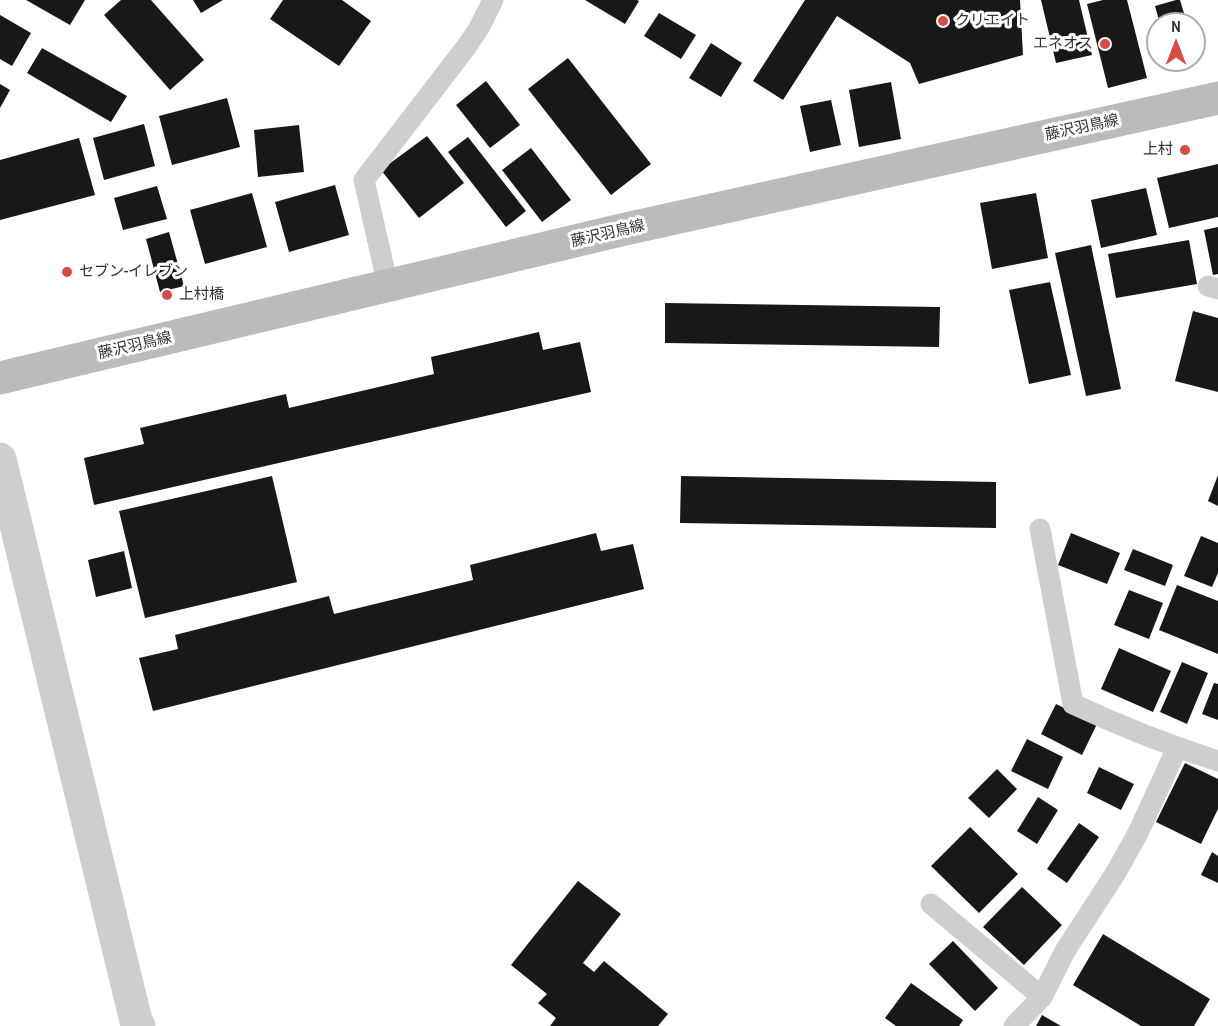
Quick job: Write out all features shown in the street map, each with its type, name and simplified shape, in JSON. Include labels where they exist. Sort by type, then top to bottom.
[{"type":"street","name":"藤沢羽鳥線","points":[[0,378],[621,230],[1218,98]]},
{"type":"street","points":[[0,459],[139,1026]]},
{"type":"lane","points":[[388,286],[363,180],[467,46],[493,0]]},
{"type":"lane","points":[[1040,529],[1073,704],[1121,726],[1218,761]]},
{"type":"lane","points":[[1014,1026],[1042,997],[1065,951],[1115,874],[1138,833],[1177,748]]},
{"type":"lane","points":[[931,904],[1042,997]]},
{"type":"building","points":[[26,0],[85,0],[70,25]]},
{"type":"building","points":[[121,0],[151,0],[204,60],[170,90],[104,15]]},
{"type":"building","points":[[193,0],[223,0],[201,13]]},
{"type":"building","points":[[283,0],[342,0],[371,21],[339,66],[270,19]]},
{"type":"building","points":[[585,0],[637,0],[639,1],[625,24]]},
{"type":"building","points":[[805,0],[1020,0],[1023,55],[919,84],[910,63],[837,16],[783,100],[753,81]]},
{"type":"building","points":[[1041,0],[1079,0],[1092,55],[1056,63]]},
{"type":"building","points":[[1103,0],[1127,0],[1147,78],[1108,88],[1087,4]]},
{"type":"building","points":[[1180,0],[1184,12],[1157,12],[1155,6]]},
{"type":"building","points":[[659,13],[696,35],[681,59],[644,36]]},
{"type":"building","points":[[0,15],[31,33],[12,66],[0,59]]},
{"type":"building","points":[[711,43],[742,63],[721,97],[689,78]]},
{"type":"building","points":[[42,48],[127,96],[111,122],[27,73]]},
{"type":"building","points":[[568,58],[651,164],[611,195],[528,89]]},
{"type":"building","points":[[486,81],[520,125],[490,148],[456,105]]},
{"type":"building","points":[[891,82],[901,139],[859,147],[849,90]]},
{"type":"building","points":[[0,84],[10,90],[0,108]]},
{"type":"building","points":[[227,98],[240,147],[172,165],[159,116]]},
{"type":"building","points":[[831,100],[841,145],[810,152],[800,106]]},
{"type":"building","points":[[144,124],[155,166],[104,180],[93,138]]},
{"type":"building","points":[[299,125],[304,172],[258,177],[254,130]]},
{"type":"building","points":[[427,136],[464,183],[419,218],[381,170]]},
{"type":"building","points":[[468,137],[526,211],[506,227],[448,152]]},
{"type":"building","points":[[79,138],[95,195],[0,220],[0,160]]},
{"type":"building","points":[[531,148],[571,200],[542,222],[502,170]]},
{"type":"building","points":[[1218,164],[1218,217],[1169,228],[1157,178]]},
{"type":"building","points":[[335,185],[349,235],[289,252],[275,202]]},
{"type":"building","points":[[157,186],[167,219],[123,230],[114,198]]},
{"type":"building","points":[[1146,188],[1157,235],[1101,248],[1091,200]]},
{"type":"building","points":[[252,193],[267,247],[205,264],[190,210]]},
{"type":"building","points":[[1036,193],[1048,258],[992,269],[980,203]]},
{"type":"building","points":[[1218,227],[1218,274],[1213,275],[1204,230]]},
{"type":"building","points":[[169,232],[184,286],[160,292],[146,239]]},
{"type":"building","points":[[1189,240],[1197,284],[1116,298],[1108,254]]},
{"type":"building","points":[[1091,245],[1121,389],[1086,396],[1055,253]]},
{"type":"building","points":[[1050,282],[1071,375],[1029,384],[1009,290]]},
{"type":"building","points":[[665,303],[940,307],[939,347],[665,343]]},
{"type":"building","points":[[1193,311],[1218,318],[1218,392],[1175,381]]},
{"type":"building","points":[[539,332],[543,350],[580,342],[591,392],[94,505],[84,458],[144,444],[140,428],[286,394],[289,408],[434,374],[431,357]]},
{"type":"building","points":[[1218,475],[1218,506],[1208,501]]},
{"type":"building","points":[[272,476],[297,582],[145,618],[119,511]]},
{"type":"building","points":[[681,476],[996,482],[996,528],[680,523]]},
{"type":"building","points":[[596,533],[601,551],[633,544],[644,589],[153,711],[139,658],[178,649],[175,635],[329,596],[334,614],[473,580],[470,565]]},
{"type":"building","points":[[1071,533],[1120,553],[1107,584],[1058,565]]},
{"type":"building","points":[[1201,536],[1218,543],[1218,573],[1212,587],[1184,576]]},
{"type":"building","points":[[1133,549],[1173,565],[1165,586],[1124,570]]},
{"type":"building","points":[[124,551],[132,588],[96,597],[88,560]]},
{"type":"building","points":[[1177,585],[1218,601],[1218,654],[1159,630]]},
{"type":"building","points":[[1129,590],[1163,603],[1149,639],[1114,625]]},
{"type":"building","points":[[1119,648],[1171,671],[1153,712],[1101,689]]},
{"type":"building","points":[[1182,662],[1208,673],[1187,724],[1160,712]]},
{"type":"building","points":[[1214,683],[1218,684],[1218,720],[1202,714]]},
{"type":"building","points":[[1056,704],[1097,724],[1082,755],[1041,734]]},
{"type":"building","points":[[1027,739],[1063,757],[1048,789],[1011,771]]},
{"type":"building","points":[[1185,763],[1218,779],[1218,809],[1201,844],[1156,822]]},
{"type":"building","points":[[1099,767],[1134,784],[1121,810],[1087,793]]},
{"type":"building","points":[[997,769],[1017,789],[989,818],[968,798]]},
{"type":"building","points":[[1038,797],[1058,810],[1037,844],[1017,831]]},
{"type":"building","points":[[1079,823],[1099,837],[1067,883],[1047,869]]},
{"type":"building","points":[[970,827],[1018,874],[979,913],[931,866]]},
{"type":"building","points":[[1212,852],[1218,856],[1218,883],[1201,875]]},
{"type":"building","points":[[578,881],[621,914],[583,963],[594,972],[604,961],[668,1014],[658,1026],[550,1026],[556,1018],[538,1003],[547,994],[511,965]]},
{"type":"building","points":[[1022,887],[1062,925],[1024,965],[983,927]]},
{"type":"building","points":[[1103,934],[1210,999],[1194,1026],[1141,1026],[1073,985]]},
{"type":"building","points":[[953,941],[998,988],[975,1011],[929,964]]},
{"type":"building","points":[[911,983],[963,1020],[959,1026],[896,1026],[885,1018]]},
{"type":"building","points":[[1042,1015],[1061,1026],[1036,1026]]},
{"type":"place","name":"クリエイト","points":[[943,21]]},
{"type":"place","name":"エネオス","points":[[1105,44]]},
{"type":"place","name":"上村","points":[[1185,150]]},
{"type":"place","name":"セブン-イレブン","points":[[67,272]]},
{"type":"place","name":"上村橋","points":[[167,295]]}]
